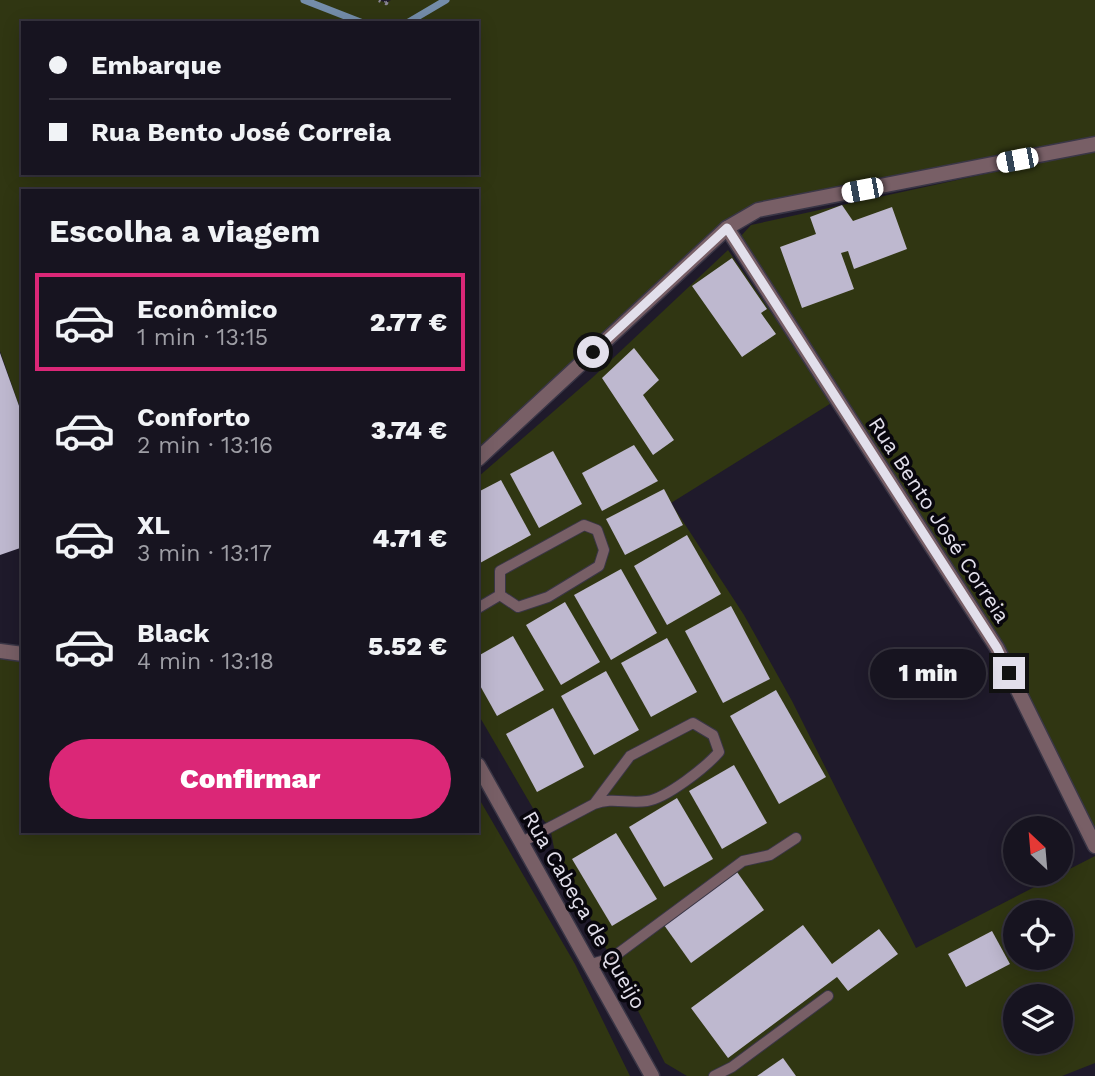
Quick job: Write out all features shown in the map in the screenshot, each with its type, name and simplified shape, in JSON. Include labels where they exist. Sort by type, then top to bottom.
[{"type":"street","points":[[479,458],[727,228],[758,210],[1095,144]]},
{"type":"street","name":"Rua Bento José Correia","points":[[727,228],[997,648],[1095,846]]},
{"type":"street","points":[[0,651],[21,654]]},
{"type":"street","name":"Rua Cabeça de Queijo","points":[[479,767],[652,1076]]},
{"type":"lane","points":[[584,525],[597,530],[604,550],[599,565],[548,597],[518,607],[500,595],[500,571],[584,525]]},
{"type":"lane","points":[[479,607],[500,595]]},
{"type":"lane","points":[[522,842],[594,804],[609,799],[626,803],[652,801],[706,767],[719,752],[713,735],[693,723],[630,756],[594,804]]},
{"type":"lane","points":[[591,964],[612,958],[743,861],[770,855],[796,838]]},
{"type":"lane","points":[[714,1076],[732,1067],[828,996]]},
{"type":"path","points":[[379,0],[386,3],[387,0]]},
{"type":"green space","points":[[0,0],[379,0],[386,3],[391,0],[1095,0],[1095,138],[756,203],[719,227],[479,452],[479,189],[21,189],[21,411],[0,351]]},
{"type":"green space","points":[[1095,150],[1095,834],[1004,651],[741,236],[751,225]]},
{"type":"green space","points":[[728,250],[833,402],[671,503],[744,615],[792,701],[916,948],[1003,903],[1003,970],[1073,970],[1073,900],[1009,900],[1037,886],[1073,886],[1073,867],[1095,856],[1095,1063],[1062,1076],[687,1076],[665,1063],[554,848],[550,827],[534,810],[479,716],[479,476],[592,378]]},
{"type":"green space","points":[[0,658],[21,661],[21,833],[479,833],[479,799],[575,964],[630,1076],[0,1076]]},
{"type":"building","points":[[842,205],[853,221],[892,207],[907,249],[854,269],[848,251],[841,253],[854,289],[802,308],[780,247],[816,234],[810,217]]},
{"type":"building","points":[[732,258],[767,309],[761,313],[776,334],[742,357],[692,286]]},
{"type":"building","points":[[634,348],[659,380],[643,395],[674,440],[653,455],[602,378]]},
{"type":"building","points":[[0,353],[21,411],[21,548],[0,555]]},
{"type":"building","points":[[634,445],[658,481],[602,511],[582,473]]},
{"type":"building","points":[[553,451],[582,504],[539,528],[510,474]]},
{"type":"building","points":[[501,480],[531,535],[480,563],[479,528],[479,491]]},
{"type":"building","points":[[664,489],[683,525],[625,555],[606,519]]},
{"type":"building","points":[[687,535],[721,594],[667,625],[634,566]]},
{"type":"building","points":[[621,569],[657,633],[611,660],[574,595]]},
{"type":"building","points":[[565,602],[600,662],[561,685],[526,625]]},
{"type":"building","points":[[731,606],[770,679],[723,703],[685,631]]},
{"type":"building","points":[[513,636],[544,690],[497,716],[479,684],[479,655]]},
{"type":"building","points":[[667,638],[697,692],[651,717],[621,663]]},
{"type":"building","points":[[606,671],[639,730],[594,755],[561,696]]},
{"type":"building","points":[[776,690],[826,777],[779,804],[730,716]]},
{"type":"building","points":[[553,708],[584,767],[537,792],[506,734]]},
{"type":"building","points":[[734,765],[767,823],[722,849],[689,791]]},
{"type":"building","points":[[677,798],[713,859],[664,887],[629,827]]},
{"type":"building","points":[[616,833],[657,899],[612,926],[572,859]]},
{"type":"building","points":[[737,872],[764,910],[691,963],[664,925]]},
{"type":"building","points":[[803,925],[832,964],[879,929],[898,954],[848,991],[837,977],[728,1058],[691,1008]]},
{"type":"building","points":[[992,931],[1003,951],[1003,968],[966,987],[948,954]]},
{"type":"building","points":[[783,1058],[796,1076],[757,1076]]},
{"type":"waterway","points":[[304,0],[358,21]]},
{"type":"waterway","points":[[410,21],[446,0]]},
{"type":"route","points":[[593,352],[727,228],[997,648],[1009,673]]}]
